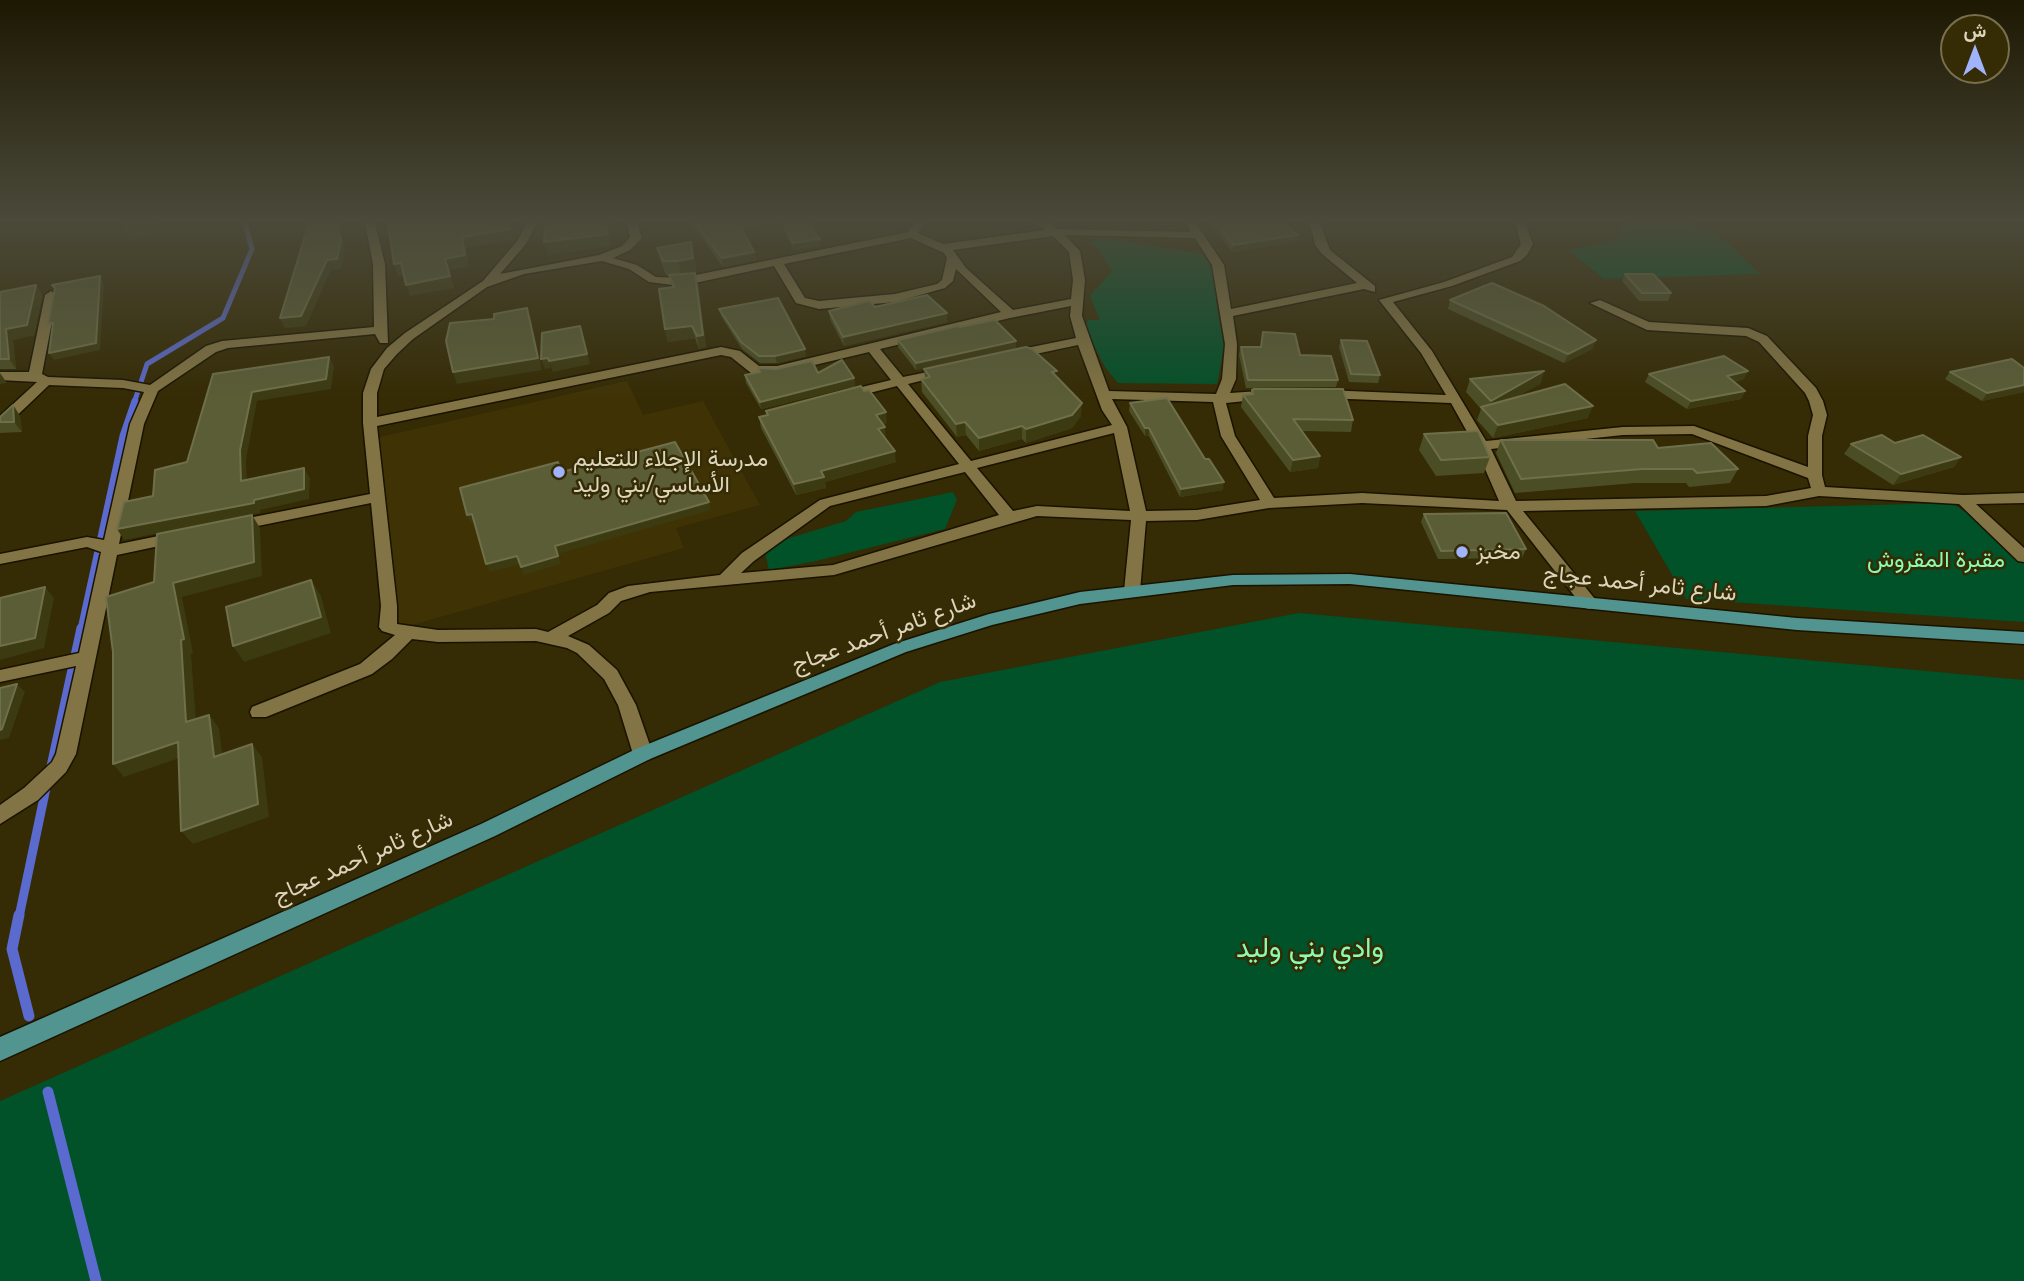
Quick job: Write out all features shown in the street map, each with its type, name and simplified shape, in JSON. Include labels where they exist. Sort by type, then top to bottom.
[{"type":"main road","name":"شارع ثامر أحمد عجاج","points":[[0,1049],[488,830],[643,754],[935,637],[1041,607],[1132,591],[1233,580],[1350,579],[1797,624],[2024,638]]},
{"type":"street","points":[[379,283],[380,330],[392,351]]},
{"type":"street","points":[[486,283],[392,351],[378,369],[370,393],[370,423],[389,606],[388,627],[408,633],[438,636],[519,634],[551,638],[583,649],[611,675],[627,705],[643,754]]},
{"type":"street","points":[[484,285],[490,283]]},
{"type":"street","points":[[790,283],[800,300],[819,305],[895,298],[945,283]]},
{"type":"street","points":[[976,283],[1010,314]]},
{"type":"street","points":[[1077,283],[1079,301],[1076,316],[1103,395],[1120,427],[1139,516],[1132,591]]},
{"type":"street","points":[[1222,283],[1231,344],[1230,372],[1219,403],[1228,436],[1269,503]]},
{"type":"street","points":[[1363,283],[1385,300],[1426,351],[1482,446],[1504,497],[1589,603]]},
{"type":"street","points":[[1385,300],[1451,283]]},
{"type":"street","points":[[1226,314],[1366,285]]},
{"type":"street","points":[[0,424],[40,379],[51,295]]},
{"type":"street","points":[[370,423],[710,353],[735,354],[755,370],[768,371],[1010,314],[1079,301]]},
{"type":"street","points":[[1596,303],[1647,326],[1748,332],[1763,339],[1811,391],[1816,401],[1820,415],[1815,436],[1815,475],[1819,491]]},
{"type":"street","points":[[0,816],[31,794],[59,767],[66,754],[137,424],[152,389],[211,349],[226,344],[380,330]]},
{"type":"street","points":[[995,359],[1083,340]]},
{"type":"street","points":[[872,347],[901,380],[933,425],[970,465],[1009,517]]},
{"type":"street","points":[[834,398],[955,368]]},
{"type":"street","points":[[0,376],[123,384],[152,389]]},
{"type":"street","points":[[1103,395],[1220,398],[1252,394],[1289,394]]},
{"type":"street","points":[[1314,394],[1456,399]]},
{"type":"street","points":[[725,580],[748,556],[825,503],[1120,427]]},
{"type":"street","points":[[1482,446],[1623,431],[1694,430],[1815,475]]},
{"type":"street","points":[[551,638],[603,610],[615,597],[623,593],[650,587],[834,570],[1009,517],[1037,512],[1197,515],[1269,503],[1363,498],[1513,506],[1766,501],[1819,491],[1963,500],[2024,498]]},
{"type":"street","points":[[217,529],[377,497]]},
{"type":"street","points":[[1963,500],[2024,557]]},
{"type":"street","points":[[0,559],[87,542],[100,544],[110,551],[190,535]]},
{"type":"street","points":[[259,712],[366,669],[386,655],[408,633]]},
{"type":"street","points":[[0,676],[85,658]]},
{"type":"shaded area","name":"مدرسة الإجلاء للتعليم الأساسي/بني وليد","points":[[627,381],[643,415],[703,401],[760,505],[676,528],[684,548],[398,629],[371,439]]},
{"type":"green space","points":[[1102,283],[1216,283],[1216,302],[1224,346],[1217,384],[1118,383],[1105,367],[1085,327],[1088,320],[1100,320],[1090,296]]},
{"type":"green space","points":[[953,492],[957,500],[945,529],[769,570],[765,553],[776,542],[846,521],[856,512]]},
{"type":"green space","name":"مقبرة المقروش","points":[[1951,503],[1996,531],[2024,558],[2024,622],[1686,599],[1635,511]]},
{"type":"green space","name":"وادي بني وليد","points":[[1299,613],[2024,680],[2024,1281],[0,1281],[0,1101],[940,682]]},
{"type":"building","points":[[100,283],[96,343],[49,353],[53,323],[48,324],[55,288],[52,285]]},
{"type":"building","points":[[291,283],[316,283],[301,316],[280,318]]},
{"type":"building","points":[[672,283],[696,283],[703,335],[697,336],[692,326],[665,329],[659,289],[674,287]]},
{"type":"building","points":[[1492,283],[1544,306],[1596,340],[1568,354],[1450,300]]},
{"type":"building","points":[[1633,283],[1661,283],[1671,293],[1642,293]]},
{"type":"building","points":[[36,285],[27,325],[6,329],[9,359],[0,359],[0,292]]},
{"type":"building","points":[[927,295],[947,313],[843,337],[829,311],[869,301],[875,307]]},
{"type":"building","points":[[778,298],[805,349],[775,356],[759,356],[741,342],[719,309]]},
{"type":"building","points":[[527,308],[538,358],[453,372],[446,341],[450,323],[494,319],[494,314]]},
{"type":"building","points":[[995,320],[1016,341],[916,363],[898,340],[958,326]]},
{"type":"building","points":[[580,326],[587,354],[549,361],[548,358],[541,359],[542,333]]},
{"type":"building","points":[[1263,332],[1295,334],[1300,355],[1331,356],[1338,380],[1248,380],[1241,347],[1261,347]]},
{"type":"building","points":[[1341,340],[1367,341],[1380,375],[1351,374]]},
{"type":"building","points":[[1026,347],[1057,371],[1052,372],[1082,403],[1072,415],[1026,429],[1022,426],[979,438],[965,422],[956,424],[921,379],[930,377],[924,369]]},
{"type":"building","points":[[1724,356],[1748,371],[1727,376],[1745,391],[1691,401],[1649,374]]},
{"type":"building","points":[[329,357],[326,379],[252,392],[240,450],[241,481],[304,468],[304,489],[254,500],[254,503],[117,529],[124,502],[153,496],[155,470],[187,462],[213,374]]},
{"type":"building","points":[[2012,359],[2024,368],[2024,385],[1987,393],[1950,372]]},
{"type":"building","points":[[842,360],[854,378],[760,402],[745,375],[760,372],[758,368],[776,369],[812,361],[818,373]]},
{"type":"building","points":[[1544,371],[1491,401],[1470,379]]},
{"type":"building","points":[[1565,384],[1593,406],[1498,425],[1481,407]]},
{"type":"building","points":[[861,386],[864,391],[869,390],[886,412],[876,415],[885,427],[878,429],[895,451],[821,471],[824,477],[794,484],[759,417],[768,415],[766,411]]},
{"type":"building","points":[[1254,389],[1343,389],[1353,420],[1293,419],[1320,456],[1293,460],[1243,395],[1253,394]]},
{"type":"building","points":[[1167,398],[1205,459],[1209,459],[1224,482],[1181,489],[1149,428],[1145,428],[1130,403]]},
{"type":"building","points":[[13,405],[14,422],[0,422],[0,417]]},
{"type":"building","points":[[1478,431],[1490,457],[1441,460],[1424,434]]},
{"type":"building","points":[[1882,435],[1895,443],[1923,435],[1961,457],[1901,474],[1851,444]]},
{"type":"building","points":[[1501,440],[1653,440],[1658,448],[1711,443],[1738,469],[1697,473],[1693,469],[1642,469],[1521,479]]},
{"type":"building","points":[[675,442],[709,502],[555,546],[558,556],[521,567],[517,556],[486,564],[472,514],[467,515],[460,488],[558,462],[562,472]]},
{"type":"building","points":[[1506,513],[1526,549],[1441,551],[1424,514]]},
{"type":"building","points":[[252,515],[254,562],[173,583],[184,639],[181,640],[186,722],[209,715],[214,757],[252,744],[258,804],[181,831],[178,742],[113,764],[113,652],[106,597],[154,582],[157,534]]},
{"type":"building","points":[[311,580],[321,617],[233,646],[226,607]]},
{"type":"building","points":[[45,587],[35,638],[0,646],[0,598]]},
{"type":"building","points":[[17,684],[2,729],[0,730],[0,688]]},
{"type":"waterway","points":[[134,403],[147,364],[223,318],[238,283]]},
{"type":"waterway","points":[[81,629],[123,436],[135,401]]},
{"type":"waterway","points":[[50,771],[81,628]]},
{"type":"waterway","points":[[19,917],[47,783]]},
{"type":"waterway","points":[[19,915],[12,949],[29,1016]]},
{"type":"waterway","points":[[48,1092],[96,1281]]},
{"type":"place","name":"مدرسة الإجلاء للتعليم الأساسي/بني وليد","points":[[559,472]]},
{"type":"place","name":"مخبز","points":[[1462,552]]}]
